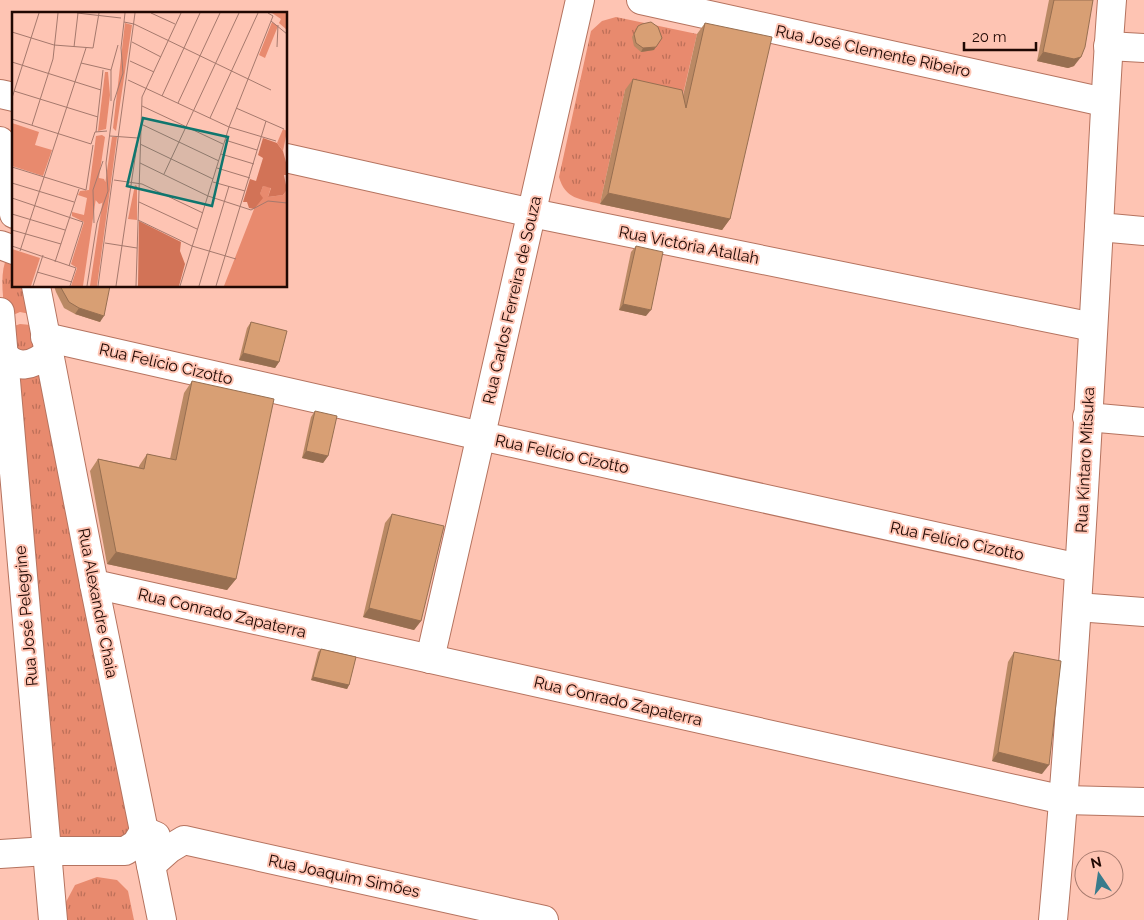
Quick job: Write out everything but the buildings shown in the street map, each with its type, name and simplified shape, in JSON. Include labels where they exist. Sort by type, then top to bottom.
[{"type":"street","name":"Rua Carlos Ferreira de Souza","points":[[430,659],[580,0]]},
{"type":"street","name":"Rua José Clemente Ribeiro","points":[[641,0],[1104,102]]},
{"type":"street","name":"Rua Kintaro Mitsuka","points":[[1053,920],[1064,800],[1077,607],[1099,227],[1104,102],[1112,0]]},
{"type":"street","points":[[1108,46],[1144,48]]},
{"type":"street","points":[[0,140],[12,203]]},
{"type":"street","name":"Rua Victória Atallah","points":[[288,158],[532,214],[1092,327]]},
{"type":"street","points":[[1099,227],[1144,231]]},
{"type":"street","points":[[0,245],[12,249]]},
{"type":"street","name":"Rua Alexandre Chaia","points":[[36,288],[162,920]]},
{"type":"street","points":[[25,320],[45,339],[36,362],[24,365],[11,362],[1,332],[11,324],[25,320]]},
{"type":"street","name":"Rua José Pelegrine","points":[[1,332],[53,920]]},
{"type":"street","name":"Rua Felício Cizotto","points":[[45,339],[1078,568]]},
{"type":"street","points":[[1087,417],[1144,422]]},
{"type":"street","name":"Rua Conrado Zapaterra","points":[[94,584],[1064,800],[1144,802]]},
{"type":"street","points":[[1077,607],[1144,612]]},
{"type":"street","points":[[0,865],[48,856],[125,851],[136,844],[144,831]]},
{"type":"street","name":"Rua Joaquim Simões","points":[[144,831],[168,840],[184,840],[544,920]]},
{"type":"street","points":[[0,854],[151,865],[184,840]]},
{"type":"green space","points":[[616,17],[697,34],[681,103],[625,90],[600,204],[569,194],[559,177],[591,31],[602,21]]},
{"type":"green space","points":[[12,260],[12,288],[29,288],[35,315],[20,312],[6,318],[2,289],[5,262]]},
{"type":"green space","points":[[20,324],[31,325],[41,338],[24,360],[6,334],[14,326]]},
{"type":"green space","points":[[40,372],[131,826],[129,835],[120,841],[62,842],[58,835],[14,378]]},
{"type":"green space","points":[[97,877],[117,880],[128,891],[134,920],[67,920],[66,902],[75,885]]}]
